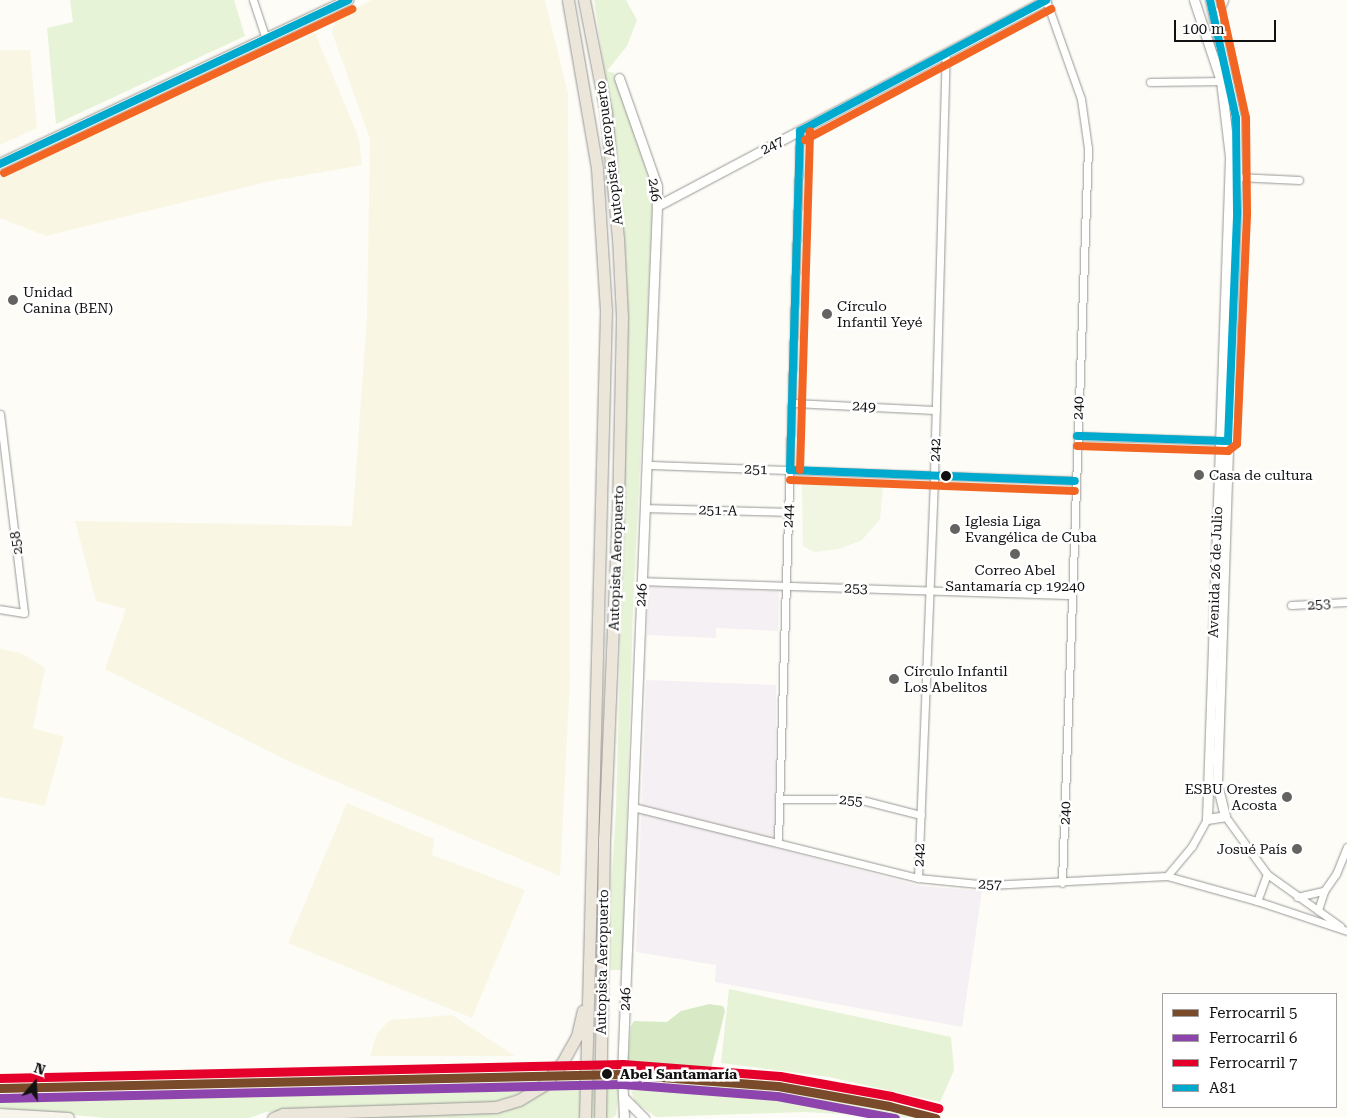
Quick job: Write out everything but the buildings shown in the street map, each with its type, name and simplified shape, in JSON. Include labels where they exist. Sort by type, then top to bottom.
[{"type":"highway","name":"Autopista Aeropuerto","points":[[568,0],[597,168],[606,311],[585,1118]]},
{"type":"highway","name":"Autopista Aeropuerto","points":[[584,0],[606,112],[618,238],[622,317],[618,508],[604,838],[600,1118]]},
{"type":"highway","points":[[273,1118],[283,1114],[496,1107],[519,1100],[544,1084],[562,1063],[577,1036],[589,972]]},
{"type":"main road","points":[[0,164],[348,0]]},
{"type":"main road","points":[[0,1114],[70,1118]]},
{"type":"street","points":[[253,0],[266,39]]},
{"type":"street","name":"247","points":[[657,206],[1046,0]]},
{"type":"street","name":"240","points":[[1046,0],[1081,99],[1088,148],[1062,883]]},
{"type":"street","name":"Avenida 26 de Julio","points":[[1167,876],[1192,846],[1207,818],[1218,603],[1230,157],[1225,81],[1216,19],[1210,0]]},
{"type":"street","points":[[1216,19],[1224,0]]},
{"type":"street","name":"Avenida 26 de Julio","points":[[1197,1],[1236,118],[1237,177],[1223,441]]},
{"type":"street","name":"242","points":[[918,878],[934,476],[946,53]]},
{"type":"street","name":"246","points":[[619,78],[657,186],[648,465],[633,807],[623,1097],[624,1118]]},
{"type":"street","points":[[1150,82],[1225,81]]},
{"type":"street","name":"244","points":[[778,841],[800,131]]},
{"type":"street","points":[[1237,177],[1299,180]]},
{"type":"street","name":"249","points":[[792,403],[936,410]]},
{"type":"street","name":"258","points":[[0,414],[24,613],[0,609]]},
{"type":"street","points":[[1077,436],[1223,441]]},
{"type":"street","name":"251","points":[[648,465],[1075,481]]},
{"type":"street","name":"251-A","points":[[646,508],[789,512]]},
{"type":"street","name":"253","points":[[642,581],[1071,595]]},
{"type":"street","name":"253","points":[[1291,605],[1347,602]]},
{"type":"street","name":"Avenida 26 de Julio","points":[[1218,603],[1217,783],[1225,816],[1267,874],[1297,896]]},
{"type":"street","name":"255","points":[[780,799],[858,799],[920,815]]},
{"type":"street","name":"257","points":[[633,807],[778,841],[918,878],[989,885],[1062,883],[1167,876],[1257,900],[1347,931]]},
{"type":"street","points":[[1207,818],[1225,816]]},
{"type":"street","points":[[1318,910],[1324,891],[1336,874],[1347,847]]},
{"type":"street","points":[[1257,900],[1267,874]]},
{"type":"street","points":[[1297,896],[1324,891]]},
{"type":"street","name":"257","points":[[1297,896],[1347,931]]},
{"type":"street","points":[[623,1097],[644,1118]]},
{"type":"shaded area","points":[[372,0],[545,0],[568,93],[570,679],[560,876],[290,762],[105,669],[126,609],[96,601],[75,521],[352,526],[367,316],[370,139],[332,32],[337,18]]},
{"type":"shaded area","points":[[315,33],[359,138],[362,165],[266,182],[46,236],[0,218],[0,177]]},
{"type":"shaded area","points":[[0,50],[30,50],[37,128],[0,145]]},
{"type":"shaded area","points":[[649,586],[779,591],[778,631],[716,628],[716,638],[647,635]]},
{"type":"shaded area","points":[[0,649],[21,653],[45,668],[33,728],[64,737],[45,806],[0,797]]},
{"type":"shaded area","points":[[646,680],[776,685],[775,848],[921,886],[982,891],[962,1027],[715,982],[716,965],[636,952]]},
{"type":"shaded area","points":[[347,803],[434,839],[432,855],[525,890],[472,1018],[288,943]]},
{"type":"shaded area","points":[[452,1015],[515,1056],[370,1056],[377,1033],[390,1020]]},
{"type":"green space","points":[[70,0],[234,0],[245,36],[56,124],[47,28],[73,22]]},
{"type":"green space","points":[[594,0],[626,0],[637,20],[627,46],[607,71],[614,73],[651,184],[653,202],[633,610],[622,970],[606,970],[616,809],[628,348],[627,278],[620,172]]},
{"type":"green space","points":[[802,481],[883,485],[880,519],[862,540],[839,549],[814,552],[803,546]]},
{"type":"green space","points":[[729,989],[951,1037],[954,1070],[940,1102],[829,1077],[721,1063]]},
{"type":"green space","points":[[709,1004],[723,1006],[725,1011],[710,1073],[640,1068],[628,1059],[631,1026],[634,1021],[667,1022],[681,1011]]},
{"type":"green space","points":[[565,1071],[620,1071],[616,1115],[612,1118],[293,1118],[495,1112],[510,1109],[537,1096]]},
{"type":"green space","points":[[537,1081],[525,1092],[487,1104],[266,1112],[249,1118],[106,1118],[0,1108],[0,1094],[38,1096]]},
{"type":"green space","points":[[628,1081],[729,1086],[826,1098],[921,1118],[804,1112],[656,1117],[635,1102]]},
{"type":"rail line","name":"7","points":[[0,1078],[623,1064],[780,1076],[891,1096],[938,1108]]},
{"type":"rail line","name":"5","points":[[0,1088],[622,1074],[778,1086],[889,1106],[935,1118]]},
{"type":"rail line","name":"6","points":[[0,1098],[622,1084],[777,1096],[895,1118]]},
{"type":"transit line","name":"A81","points":[[0,164],[348,0]]},
{"type":"transit line","name":"A81","points":[[800,131],[1046,0]]},
{"type":"transit line","name":"A81","points":[[1077,436],[1228,441],[1237,212],[1236,118],[1210,0]]},
{"type":"transit line","points":[[1077,446],[1228,451],[1237,444],[1247,212],[1246,118],[1220,0]]},
{"type":"transit line","points":[[4,173],[352,9]]},
{"type":"transit line","points":[[805,140],[1051,9]]},
{"type":"transit line","name":"A81","points":[[790,470],[800,131]]},
{"type":"transit line","points":[[800,470],[810,131]]},
{"type":"transit line","name":"A81","points":[[790,470],[1075,481]]},
{"type":"transit line","points":[[790,480],[1075,491]]},
{"type":"place","name":"Unidad Canina (BEN)","points":[[13,300]]},
{"type":"place","name":"Círculo Infantil Yeyé","points":[[827,314]]},
{"type":"place","name":"Casa de cultura","points":[[1199,475]]},
{"type":"place","name":"Iglesia Liga Evangélica de Cuba","points":[[955,529]]},
{"type":"place","name":"Correo Abel Santamaría cp 19240","points":[[1015,554]]},
{"type":"place","name":"Círculo Infantil Los Abelitos","points":[[894,679]]},
{"type":"place","name":"ESBU Orestes Acosta","points":[[1287,797]]},
{"type":"place","name":"Josué País","points":[[1297,849]]},
{"type":"place","name":"Abel Santamaría","points":[[607,1074]]}]
